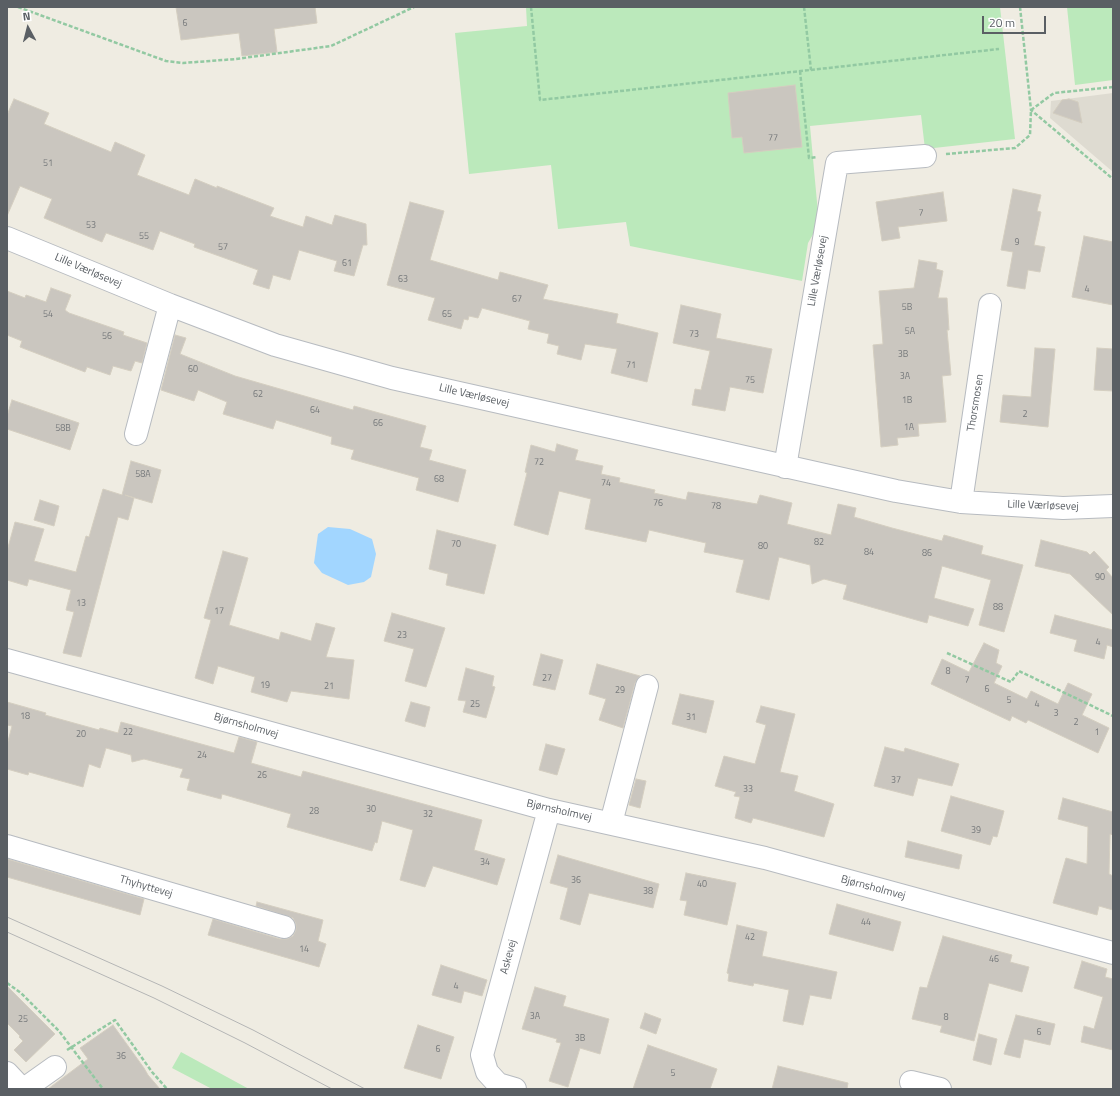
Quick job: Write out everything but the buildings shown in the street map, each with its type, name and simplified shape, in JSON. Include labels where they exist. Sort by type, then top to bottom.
[{"type":"street","points":[[837,163],[925,156]]},
{"type":"street","name":"Lille Værløsevej","points":[[785,467],[837,163]]},
{"type":"street","name":"Lille Værløsevej","points":[[7,238],[170,305],[274,344],[392,378],[896,491],[961,502],[1063,508],[1113,506]]},
{"type":"street","points":[[136,434],[170,305]]},
{"type":"street","name":"Thorsmosen","points":[[961,502],[990,305]]},
{"type":"street","name":"Bjørnsholmvej","points":[[7,660],[549,810],[765,858],[1113,952]]},
{"type":"street","points":[[611,823],[647,686]]},
{"type":"street","name":"Askevej","points":[[515,1089],[498,1084],[487,1072],[482,1055],[549,810]]},
{"type":"street","name":"Thyhyttevej","points":[[7,846],[284,927]]},
{"type":"street","points":[[7,1073],[23,1089],[55,1067]]},
{"type":"street","points":[[911,1082],[940,1089]]},
{"type":"path","points":[[18,7],[166,61],[183,63],[236,59],[331,46],[414,7]]},
{"type":"path","points":[[530,7],[540,100],[999,49]]},
{"type":"path","points":[[804,7],[811,70]]},
{"type":"path","points":[[925,156],[1015,148],[1030,135],[1031,110],[1020,7]]},
{"type":"path","points":[[800,71],[809,158],[821,157],[837,163]]},
{"type":"path","points":[[1031,110],[1054,94],[1113,86]]},
{"type":"path","points":[[1031,110],[1113,179]]},
{"type":"path","points":[[947,653],[1012,682],[1019,671],[1113,716]]},
{"type":"path","points":[[7,983],[21,993],[59,1031],[103,1089]]},
{"type":"path","points":[[55,1067],[62,1054],[115,1020],[152,1072],[167,1089]]},
{"type":"shaded area","points":[[1113,93],[1113,172],[1050,118],[1051,101]]},
{"type":"green space","points":[[526,7],[1000,7],[1015,139],[925,149],[921,115],[810,126],[819,224],[808,243],[802,281],[630,246],[626,222],[558,229],[551,165],[469,174],[455,33],[527,26]]},
{"type":"green space","points":[[1067,7],[1113,7],[1113,80],[1075,85]]},
{"type":"green space","points":[[181,1052],[249,1089],[212,1089],[172,1068]]},
{"type":"water","points":[[328,527],[350,529],[372,539],[376,554],[371,577],[364,582],[348,585],[322,573],[314,563],[318,534]]},
{"type":"tram line","points":[[7,917],[162,986],[253,1030],[365,1089]]},
{"type":"tram line","points":[[7,932],[154,998],[245,1043],[332,1089]]}]
